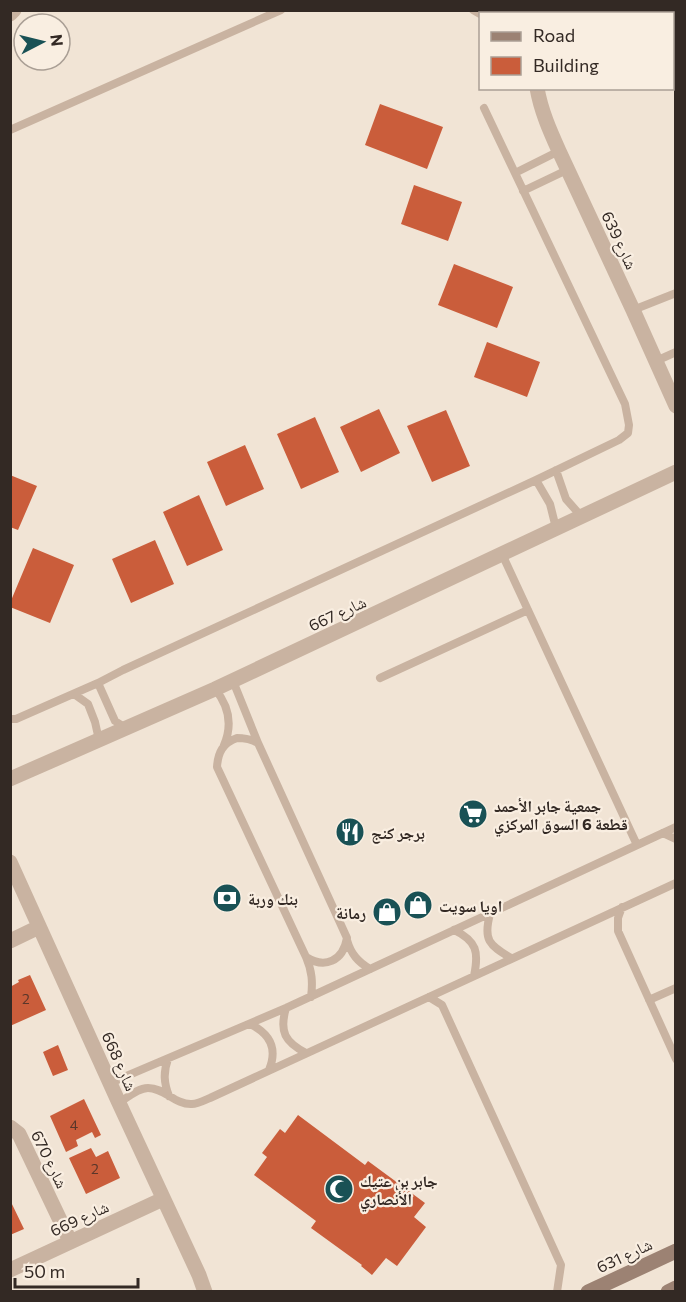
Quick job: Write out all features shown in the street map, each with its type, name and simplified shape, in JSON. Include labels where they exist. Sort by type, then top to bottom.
[{"type":"main road","name":"شارع 631","points":[[588,1292],[675,1251]]},
{"type":"main road","points":[[669,1292],[675,1288]]},
{"type":"street","points":[[10,14],[14,10]]},
{"type":"street","name":"شارع 639","points":[[537,90],[539,101],[558,152],[633,310],[675,406]]},
{"type":"street","name":"شارع 667","points":[[10,779],[216,689],[675,472]]},
{"type":"street","name":"شارع 668","points":[[10,862],[205,1292]]},
{"type":"street","points":[[10,941],[39,927]]},
{"type":"street","name":"شارع 670","points":[[10,1127],[20,1134],[70,1241]]},
{"type":"street","name":"شارع 669","points":[[10,1270],[163,1199]]},
{"type":"street","name":"شارع 668","points":[[199,1275],[214,1292]]},
{"type":"lane","points":[[10,130],[281,10]]},
{"type":"lane","points":[[10,718],[16,719],[98,683],[536,480],[619,440],[628,433],[629,425],[625,404],[484,108]]},
{"type":"lane","points":[[515,173],[558,152]]},
{"type":"lane","points":[[523,191],[567,170]]},
{"type":"lane","points":[[633,310],[675,293]]},
{"type":"lane","points":[[656,361],[675,352]]},
{"type":"lane","points":[[556,470],[566,499],[581,516]]},
{"type":"lane","points":[[536,480],[550,504],[556,528]]},
{"type":"lane","points":[[502,554],[637,845]]},
{"type":"lane","points":[[380,678],[528,610]]},
{"type":"lane","points":[[233,681],[258,743],[349,946],[357,960],[370,969]]},
{"type":"lane","points":[[98,683],[115,721],[127,729]]},
{"type":"lane","points":[[216,689],[224,702],[229,718],[229,734],[220,751],[217,767],[311,969],[311,997]]},
{"type":"lane","points":[[74,694],[88,704],[99,740]]},
{"type":"lane","points":[[224,745],[237,738],[252,739],[258,743]]},
{"type":"lane","points":[[110,1083],[311,997],[675,827]]},
{"type":"lane","points":[[663,833],[675,839]]},
{"type":"lane","points":[[119,1102],[137,1091],[148,1088],[160,1090],[179,1102],[193,1104],[675,883]]},
{"type":"lane","points":[[622,907],[618,918],[618,931],[675,1059]]},
{"type":"lane","points":[[490,914],[486,928],[489,942],[495,949],[511,958]]},
{"type":"lane","points":[[454,930],[471,941],[476,950],[477,962],[474,976]]},
{"type":"lane","points":[[306,957],[318,963],[332,961],[343,952],[346,938]]},
{"type":"lane","points":[[649,1000],[675,988]]},
{"type":"lane","points":[[429,997],[442,1005],[561,1265],[557,1292]]},
{"type":"lane","points":[[286,1008],[282,1022],[285,1035],[294,1047],[306,1053]]},
{"type":"lane","points":[[249,1024],[268,1036],[273,1059],[269,1070]]},
{"type":"lane","points":[[168,1059],[164,1070],[164,1084],[169,1096]]},
{"type":"building","points":[[380,104],[443,127],[427,169],[365,145]]},
{"type":"building","points":[[414,185],[462,202],[448,241],[401,224]]},
{"type":"building","points":[[454,264],[513,287],[497,328],[438,305]]},
{"type":"building","points":[[487,342],[540,362],[527,397],[474,377]]},
{"type":"building","points":[[379,409],[400,453],[361,472],[340,427]]},
{"type":"building","points":[[446,410],[470,466],[432,482],[407,426]]},
{"type":"building","points":[[315,417],[339,472],[301,489],[277,434]]},
{"type":"building","points":[[245,445],[264,489],[226,506],[207,462]]},
{"type":"building","points":[[10,475],[37,486],[18,530],[10,527]]},
{"type":"building","points":[[199,495],[223,550],[187,566],[163,512]]},
{"type":"building","points":[[155,540],[174,584],[131,603],[112,559]]},
{"type":"building","points":[[33,548],[74,565],[50,623],[10,607]]},
{"type":"building","points":[[30,975],[46,1010],[10,1026],[10,987],[19,982],[18,980]]},
{"type":"building","points":[[58,1045],[68,1070],[53,1076],[43,1052]]},
{"type":"building","points":[[84,1099],[101,1135],[95,1138],[92,1132],[76,1140],[78,1146],[66,1152],[50,1116]]},
{"type":"building","name":"جابر بن عتيك الأنصاري","points":[[298,1115],[365,1165],[368,1161],[425,1203],[414,1217],[426,1227],[397,1266],[386,1258],[372,1275],[362,1265],[311,1228],[316,1221],[254,1175],[267,1157],[262,1153],[280,1129],[285,1133]]},
{"type":"building","points":[[91,1148],[96,1157],[108,1151],[120,1178],[86,1194],[69,1158]]},
{"type":"building","points":[[10,1200],[24,1229],[10,1235]]},
{"type":"place","name":"جمعية جابر الأحمد قطعة 6 السوق المركزي","points":[[473,814]]},
{"type":"place","name":"برجر كنج","points":[[350,832]]},
{"type":"place","name":"بنك وربة","points":[[227,898]]},
{"type":"place","name":"اويا سويت","points":[[418,905]]},
{"type":"place","name":"رمانة","points":[[387,912]]},
{"type":"place","name":"جابر بن عتيك الأنصاري","points":[[339,1189]]}]
